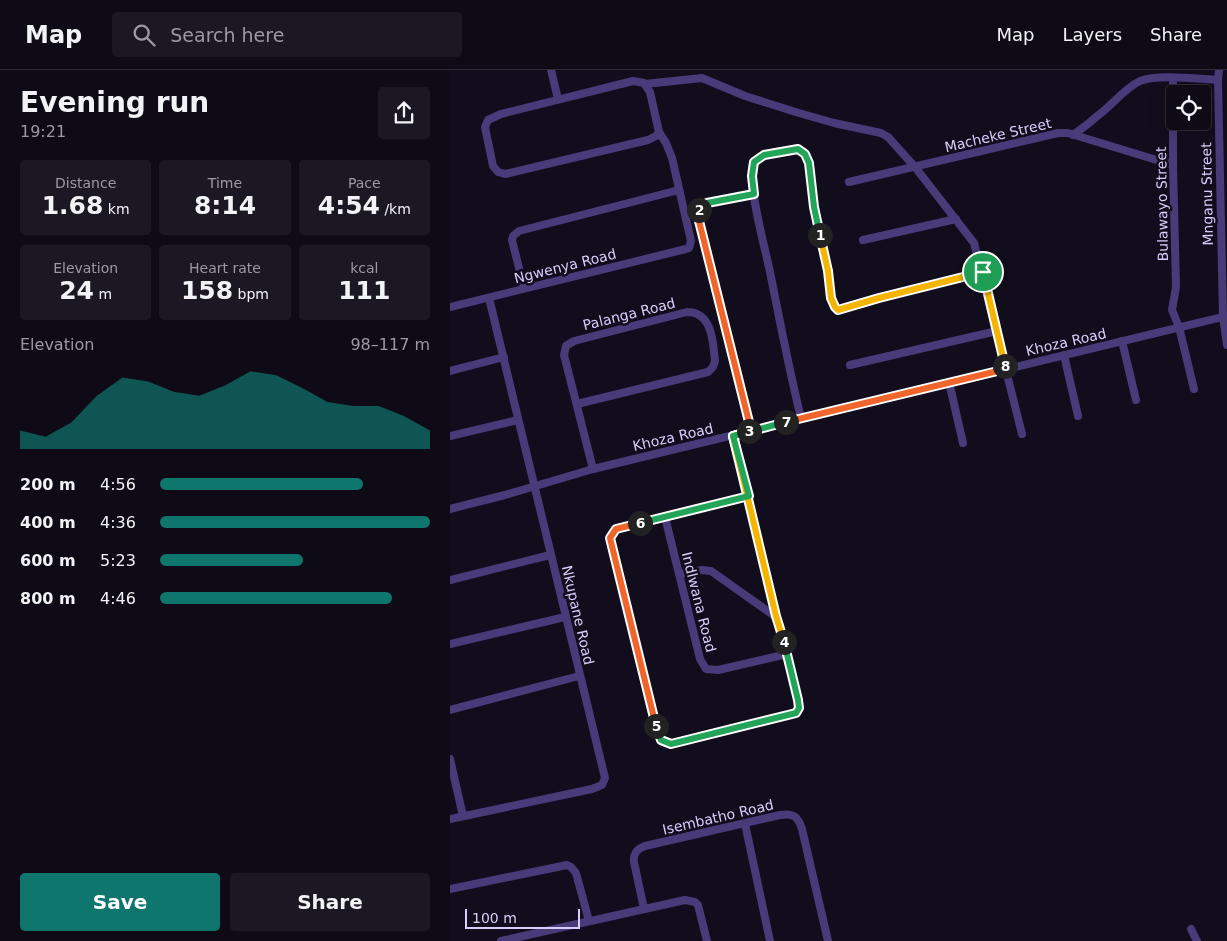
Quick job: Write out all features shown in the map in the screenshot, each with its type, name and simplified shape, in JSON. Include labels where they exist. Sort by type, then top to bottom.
[{"type":"street","points":[[551,70],[558,99]]},
{"type":"street","name":"Mnganu Street","points":[[1220,70],[1218,80],[1227,345]]},
{"type":"street","points":[[659,132],[648,140],[508,174],[500,173],[495,169],[485,127],[487,121],[498,115],[633,81],[645,84],[702,78],[745,96],[799,114],[881,133],[888,137],[915,167],[974,243],[983,272],[1022,434]]},
{"type":"street","points":[[1073,135],[1141,80],[1173,78],[1218,80]]},
{"type":"street","name":"Bulawayo Street","points":[[1173,78],[1176,287],[1172,306],[1194,389]]},
{"type":"street","points":[[524,288],[512,240],[513,236],[519,231],[679,190],[670,153],[659,132],[650,92],[645,84]]},
{"type":"street","name":"Macheke Street","points":[[849,182],[1058,133],[1073,135],[1173,165]]},
{"type":"street","points":[[801,418],[779,324],[754,194],[752,176],[754,162],[764,155],[794,149],[802,151],[809,163],[814,207],[828,271],[831,298],[835,307],[840,310],[879,298],[983,272]]},
{"type":"street","name":"Ngwenya Road","points":[[450,308],[686,249],[690,245],[691,237],[679,190]]},
{"type":"street","points":[[751,430],[698,214],[707,203],[754,194]]},
{"type":"street","points":[[863,240],[956,219]]},
{"type":"street","name":"Nkupane Road","points":[[450,819],[572,794],[592,789],[604,781],[604,774],[489,298]]},
{"type":"street","name":"Palanga Road","points":[[578,404],[708,372],[714,365],[715,357],[704,317],[695,312],[687,312],[574,341],[566,346],[564,355],[593,469]]},
{"type":"street","name":"Khoza Road","points":[[450,509],[506,495],[593,469],[1225,316]]},
{"type":"street","points":[[850,366],[997,331]]},
{"type":"street","points":[[1122,341],[1136,400]]},
{"type":"street","points":[[1064,355],[1078,416]]},
{"type":"street","points":[[450,371],[504,357]]},
{"type":"street","points":[[949,382],[963,443]]},
{"type":"street","points":[[450,436],[518,420]]},
{"type":"street","points":[[733,436],[749,496],[799,708],[798,712],[792,715],[671,744],[661,740],[657,733],[610,538],[614,531],[619,528],[749,496]]},
{"type":"street","name":"Indlwana Road","points":[[665,517],[700,659],[706,669],[718,670],[787,654]]},
{"type":"street","points":[[450,580],[550,556]]},
{"type":"street","points":[[679,574],[702,570],[711,571],[776,616]]},
{"type":"street","points":[[450,644],[565,617]]},
{"type":"street","points":[[450,710],[579,676]]},
{"type":"street","points":[[450,760],[463,816]]},
{"type":"street","name":"Isembatho Road","points":[[644,909],[633,856],[637,850],[645,846],[786,814],[795,815],[802,829],[828,941]]},
{"type":"street","points":[[745,824],[770,941]]},
{"type":"street","points":[[450,889],[566,865],[571,867],[576,873],[589,921]]},
{"type":"street","points":[[502,941],[685,900],[695,902],[701,911],[708,941]]},
{"type":"street","points":[[1191,929],[1197,941]]},
{"type":"route","points":[[983,272],[866,301],[840,310],[836,309],[831,298],[828,271],[814,207],[809,163],[805,154],[798,149],[764,155],[754,162],[752,168],[754,194],[707,203],[699,210],[699,221],[751,430],[733,436],[749,496],[776,616],[782,630],[799,710],[792,715],[671,744],[661,740],[657,733],[628,614],[612,548],[611,534],[619,528],[749,496],[733,436],[740,434],[751,430],[1006,369],[983,272]]}]
